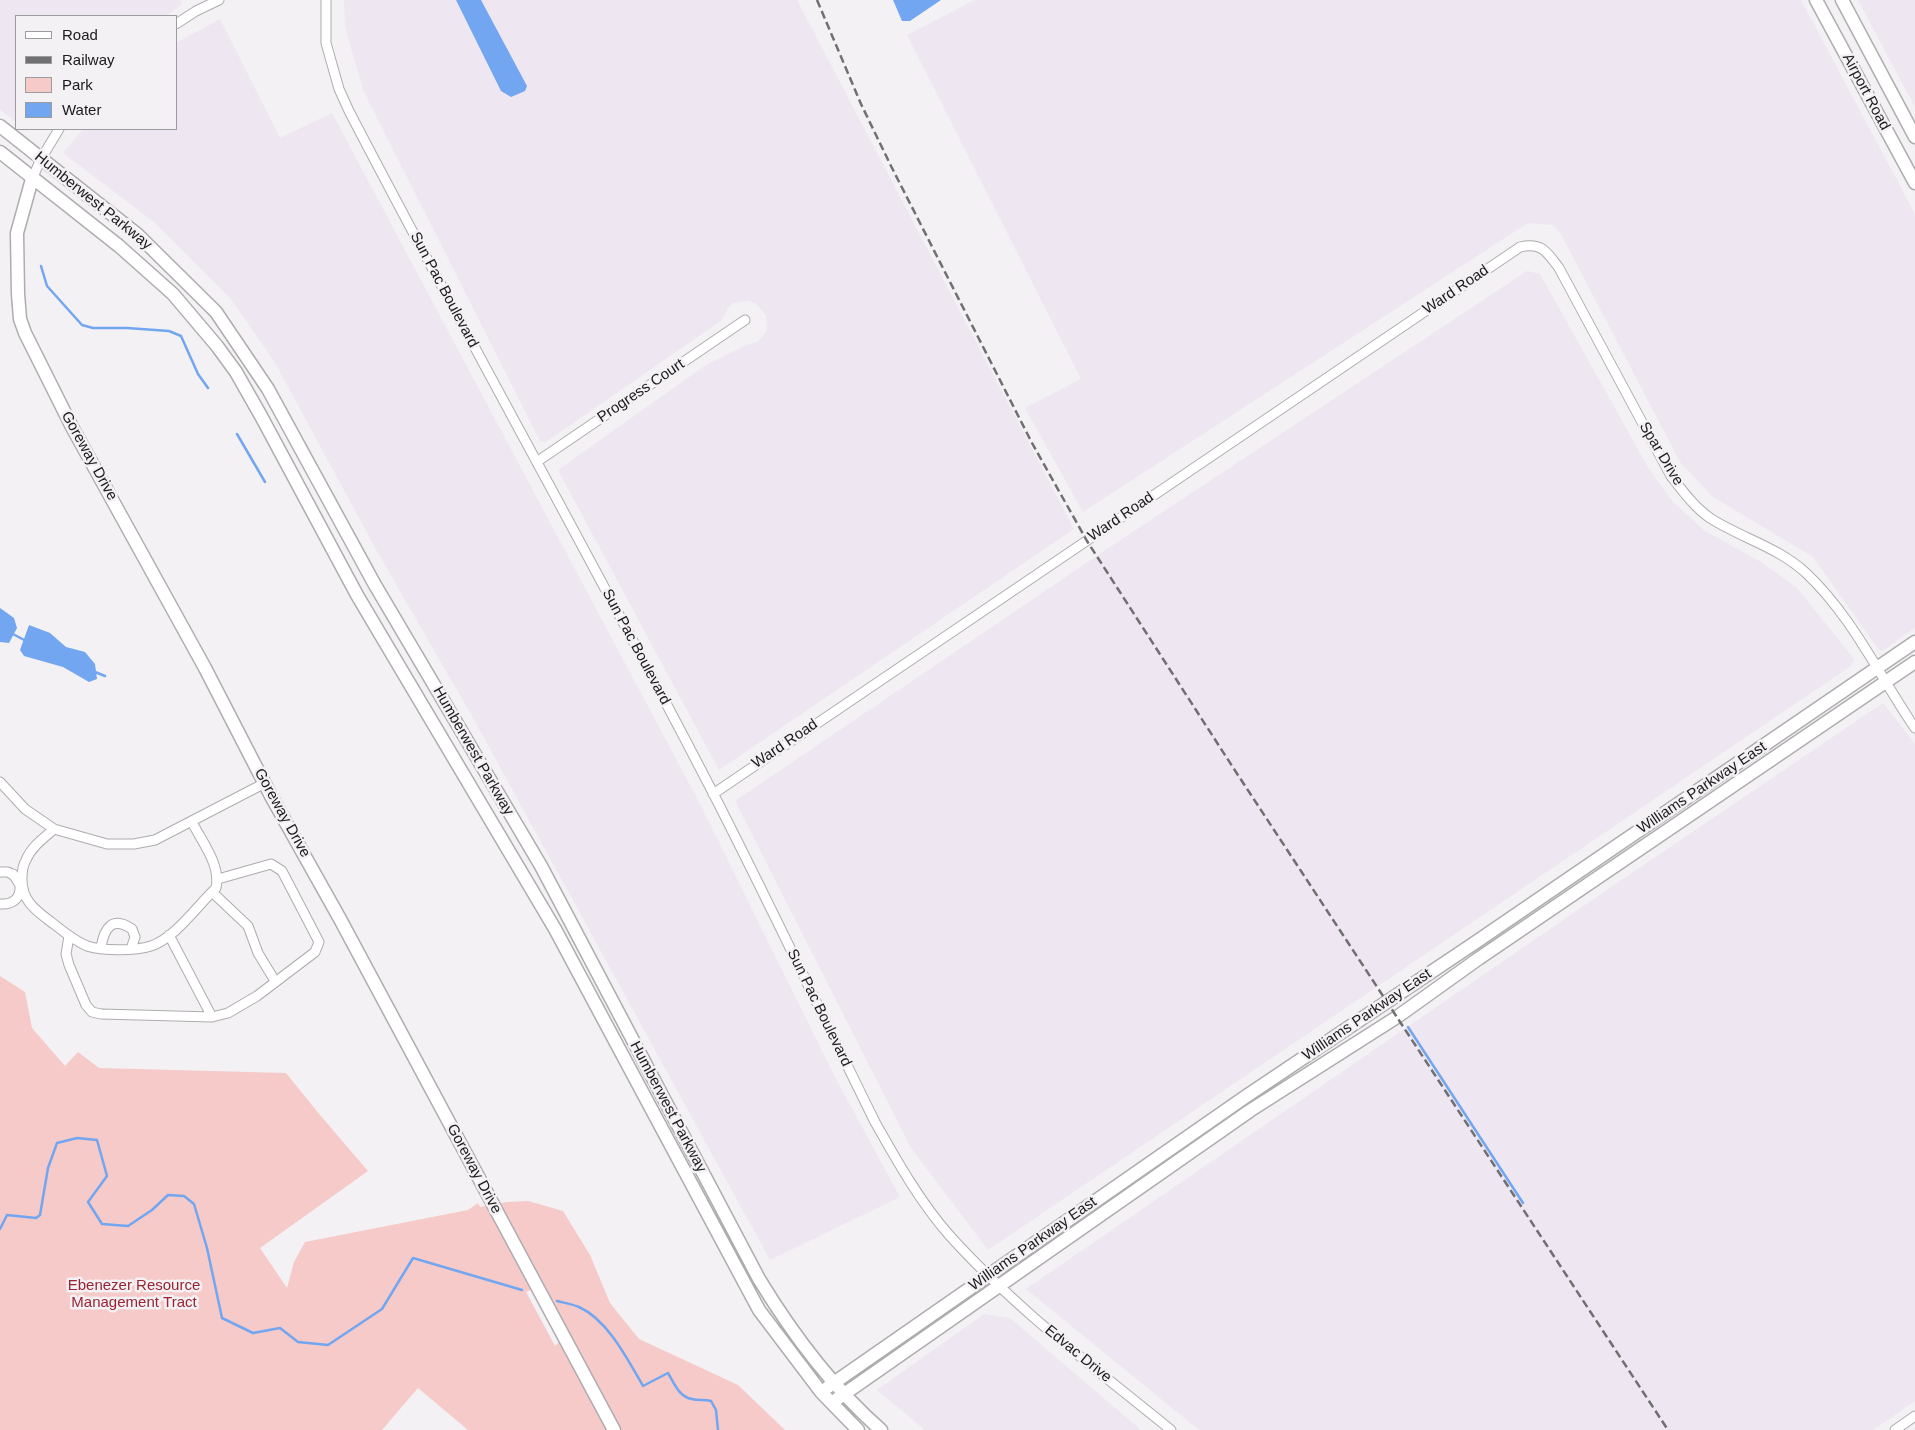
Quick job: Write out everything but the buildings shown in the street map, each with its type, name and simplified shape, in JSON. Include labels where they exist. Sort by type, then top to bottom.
[{"type":"main road","name":"Airport Road","points":[[1816,0],[1915,183]]},
{"type":"main road","name":"Airport Road","points":[[1842,0],[1915,137]]},
{"type":"main road","name":"Humberwest Parkway","points":[[0,126],[138,235],[216,312],[268,389],[375,585],[541,866],[759,1279],[795,1335],[844,1394],[881,1430]]},
{"type":"main road","name":"Humberwest Parkway","points":[[0,152],[119,246],[173,294],[217,346],[236,372],[262,416],[357,594],[555,929],[759,1310],[821,1392],[858,1430]]},
{"type":"main road","name":"Goreway Drive","points":[[32,179],[17,233],[18,294],[20,319],[25,333],[72,427],[340,919],[614,1430]]},
{"type":"main road","name":"Williams Parkway East","points":[[821,1392],[1245,1097],[1473,944],[1915,642]]},
{"type":"main road","name":"Williams Parkway East","points":[[831,1403],[1251,1110],[1397,1017],[1478,959],[1915,662]]},
{"type":"street","points":[[178,23],[196,11],[220,0]]},
{"type":"street","name":"Sun Pac Boulevard","points":[[326,0],[326,43],[339,89],[349,111],[449,300],[538,462],[713,794],[881,1131],[905,1173],[927,1206],[950,1235],[989,1274]]},
{"type":"street","points":[[32,179],[40,159],[58,130]]},
{"type":"street","name":"Spar Drive","points":[[1530,245],[1539,246],[1548,253],[1560,268],[1670,476],[1708,516],[1727,528],[1780,553],[1805,572],[1844,618],[1915,728]]},
{"type":"street","name":"Ward Road","points":[[713,794],[1418,315],[1520,247],[1530,245]]},
{"type":"street","name":"Progress Court","points":[[538,462],[745,320]]},
{"type":"street","points":[[0,782],[25,808],[54,829],[107,844],[134,844],[156,840],[265,783]]},
{"type":"street","points":[[13,874],[20,885],[21,894],[36,911],[69,936],[89,946],[101,948],[120,950],[150,947],[165,940],[216,888],[218,879],[214,863],[192,822]]},
{"type":"street","points":[[0,904],[7,905],[14,902],[21,894],[22,871],[26,859],[38,843],[54,829]]},
{"type":"street","points":[[69,936],[67,960],[86,1005],[92,1012],[101,1014],[212,1017],[228,1013],[257,996],[315,952],[319,942],[282,871],[271,864],[218,879]]},
{"type":"street","points":[[0,872],[8,872],[22,880]]},
{"type":"street","points":[[212,892],[248,926],[258,953],[275,981]]},
{"type":"street","points":[[101,948],[102,941],[109,928],[115,923],[123,923],[132,929],[135,938],[131,949]]},
{"type":"street","points":[[169,935],[212,1017]]},
{"type":"street","name":"Edvac Drive","points":[[989,1274],[1023,1310],[1171,1430]]},
{"type":"street","points":[[1895,1430],[1915,1416]]},
{"type":"shaded area","points":[[0,0],[180,0],[182,4],[167,15],[15,15],[15,121],[0,110]]},
{"type":"shaded area","points":[[344,0],[797,0],[1074,529],[719,770],[558,470],[706,365],[744,346],[758,342],[767,330],[766,315],[756,304],[749,301],[734,303],[728,307],[722,320],[546,442],[540,441],[363,90],[345,27]]},
{"type":"shaded area","points":[[975,0],[1801,0],[1915,214],[1915,628],[1882,651],[1879,650],[1813,557],[1713,497],[1680,462],[1563,238],[1554,225],[1528,223],[1083,512],[1025,408],[1081,379],[907,35]]},
{"type":"shaded area","points":[[1858,0],[1915,0],[1915,107],[1900,79]]},
{"type":"shaded area","points":[[220,19],[280,138],[332,113],[700,804],[835,1077],[900,1197],[770,1260],[472,716],[378,553],[274,361],[230,298],[154,222],[63,153],[82,130],[178,130],[178,42]]},
{"type":"shaded area","points":[[1527,271],[1540,274],[1649,469],[1673,502],[1705,531],[1761,562],[1797,588],[1854,659],[1851,666],[988,1250],[911,1148],[735,801],[1110,547]]},
{"type":"shaded area","points":[[1883,703],[1915,744],[1915,1401],[1873,1430],[1199,1430],[1026,1289],[1617,883]]},
{"type":"shaded area","points":[[984,1314],[1010,1318],[1141,1430],[925,1430],[877,1390]]},
{"type":"green space","name":"Ebenezer Resource Management Tract","points":[[0,976],[25,992],[32,1028],[65,1066],[78,1052],[99,1068],[286,1073],[368,1171],[260,1248],[287,1288],[294,1262],[305,1242],[468,1210],[478,1203],[480,1207],[507,1202],[528,1201],[563,1211],[590,1255],[610,1303],[639,1339],[738,1385],[785,1430],[468,1430],[418,1388],[382,1430],[0,1430]],"holes":[[[537,1287],[562,1339],[555,1346],[526,1292]]]},
{"type":"water","points":[[456,0],[481,0],[527,86],[525,91],[511,97],[501,91]]},
{"type":"water","points":[[893,0],[941,0],[910,21],[902,21]]},
{"type":"water","points":[[0,608],[14,618],[17,628],[9,643],[0,642]]},
{"type":"water","points":[[29,625],[50,633],[66,647],[85,652],[95,664],[97,679],[89,682],[63,667],[24,656],[20,650]]},
{"type":"waterway","points":[[41,266],[47,286],[82,325],[93,328],[169,331],[181,336],[198,374],[208,388]]},
{"type":"waterway","points":[[237,434],[265,482]]},
{"type":"waterway","points":[[11,633],[26,641]]},
{"type":"waterway","points":[[95,672],[105,676]]},
{"type":"waterway","points":[[1408,1027],[1523,1203]]},
{"type":"waterway","points":[[0,1229],[7,1215],[36,1218],[40,1215],[48,1168],[57,1143],[77,1138],[97,1140],[107,1176],[88,1202],[102,1224],[128,1226],[152,1210],[168,1195],[184,1196],[194,1204],[207,1248],[222,1318],[253,1333],[280,1328],[298,1342],[328,1345],[382,1309],[413,1258],[522,1290]]},
{"type":"waterway","points":[[557,1301],[579,1307],[599,1321],[616,1342],[643,1386],[668,1373],[677,1389],[687,1398],[711,1401],[716,1410],[718,1430]]},
{"type":"railway","points":[[817,0],[861,104],[891,166],[1032,443],[1087,541],[1234,769],[1668,1430]]}]
